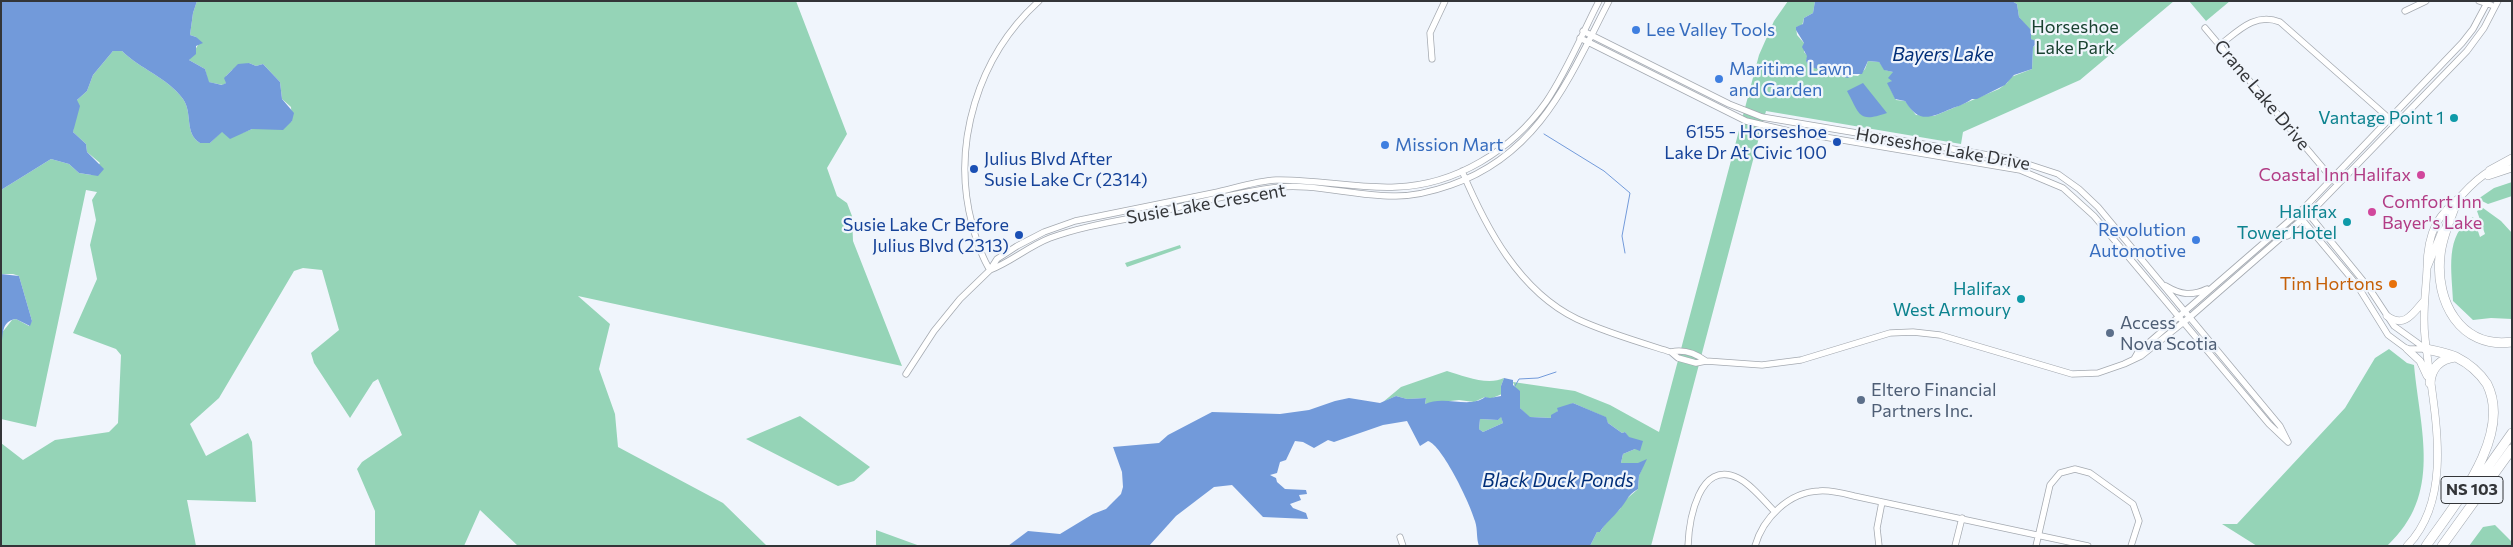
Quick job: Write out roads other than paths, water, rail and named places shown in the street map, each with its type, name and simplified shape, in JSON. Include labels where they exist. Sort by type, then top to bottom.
[{"type":"highway","points":[[2490,171],[2512,161]]},
{"type":"highway","points":[[2454,208],[2440,256],[2440,282],[2446,306],[2456,322],[2470,334],[2491,342],[2512,342]]},
{"type":"highway","points":[[2426,349],[2456,357],[2473,368],[2488,386],[2496,405],[2497,425],[2483,462],[2426,546]]},
{"type":"highway","points":[[2430,383],[2432,372],[2438,364],[2446,359],[2456,357]]},
{"type":"highway","name":"NS 103","points":[[2431,546],[2512,433]]},
{"type":"highway","name":"NS 103","points":[[2442,546],[2512,449]]},
{"type":"highway","points":[[2491,478],[2498,473],[2512,456]]},
{"type":"main road","points":[[2483,178],[2512,168]]},
{"type":"main road","points":[[2407,546],[2424,523],[2437,484],[2435,425],[2426,349],[2423,302],[2428,251],[2436,225],[2448,206],[2490,171]]},
{"type":"main road","points":[[2427,269],[2444,226],[2459,198]]},
{"type":"main road","points":[[2387,316],[2396,321],[2406,320],[2423,302]]},
{"type":"main road","points":[[2407,348],[2420,361],[2430,383]]},
{"type":"street","points":[[990,270],[979,246],[968,202],[965,162],[968,127],[978,91],[994,57],[1015,26],[1039,1]]},
{"type":"street","points":[[1432,58],[1430,33],[1445,1]]},
{"type":"street","name":"Susie Lake Crescent","points":[[906,374],[934,331],[960,299],[990,270],[997,259],[1016,246],[1044,232],[1075,221],[1273,180],[1314,180],[1367,187],[1398,187],[1420,184],[1462,171],[1504,146],[1536,115],[1556,85],[1599,1]]},
{"type":"street","name":"Susie Lake Crescent","points":[[990,270],[1049,239],[1078,229],[1199,202],[1274,188],[1314,188],[1367,196],[1398,196],[1422,193],[1466,180],[1498,162],[1534,130],[1554,105],[1609,1]]},
{"type":"street","points":[[2405,11],[2426,1]]},
{"type":"street","points":[[1462,171],[1497,242],[1526,280],[1546,298],[1576,318],[1598,328],[1671,352],[1681,350],[1697,355],[1706,361],[1742,365],[1785,363],[1880,335],[1901,332],[1940,335],[2077,375],[2102,372],[2141,356],[2190,317],[2309,214],[2467,51],[2484,28],[2496,4],[2478,1]]},
{"type":"street","points":[[2134,359],[2138,352],[2178,316],[2304,208],[2462,43],[2488,3]]},
{"type":"street","points":[[2220,45],[2252,21],[2266,19],[2280,22],[2397,123]]},
{"type":"street","name":"Crane Lake Drive","points":[[2205,28],[2338,185]]},
{"type":"street","name":"Horseshoe Lake Drive","points":[[1580,38],[1726,113],[1753,123],[1789,132],[1997,164],[2042,178],[2063,188],[2083,204],[2229,375],[2260,407],[2280,426],[2288,442],[2260,407],[2234,371],[2088,196],[2058,174],[2012,159],[1762,117],[1729,104],[1584,31]]},
{"type":"street","points":[[2304,208],[2369,288],[2398,330],[2426,349]]},
{"type":"street","points":[[2297,214],[2357,285],[2386,332],[2407,348],[2426,349]]},
{"type":"street","points":[[2279,241],[2300,230],[2315,235]]},
{"type":"street","points":[[2126,254],[2133,249]]},
{"type":"street","points":[[2246,258],[2251,264]]},
{"type":"street","points":[[2162,284],[2178,293],[2186,294],[2195,294],[2212,286]]},
{"type":"street","points":[[2229,375],[2234,371]]},
{"type":"street","points":[[2036,546],[2048,489],[2052,481],[2065,471],[2080,470],[2105,483],[2133,504],[2139,524],[2131,546]]},
{"type":"street","points":[[1688,546],[1698,495],[1705,484],[1716,477],[1729,475],[1741,480],[1775,512]]},
{"type":"street","points":[[1755,546],[1764,526],[1775,512],[1791,500],[1819,491],[1962,518],[2088,546]]},
{"type":"street","points":[[1879,546],[1877,528],[1882,502]]},
{"type":"street","points":[[1955,546],[1962,518]]},
{"type":"street","points":[[1400,537],[1403,546]]},
{"type":"water","points":[[1,1],[197,1],[190,35],[203,43],[196,46],[196,54],[189,60],[205,69],[209,82],[222,85],[226,83],[224,78],[238,64],[249,63],[256,66],[263,64],[280,82],[282,99],[294,113],[292,121],[283,130],[252,129],[230,139],[222,132],[210,143],[200,143],[192,134],[188,110],[177,91],[122,51],[113,51],[93,75],[87,91],[77,100],[80,106],[73,132],[86,144],[87,152],[104,169],[98,176],[79,173],[69,164],[51,159],[1,190]]},
{"type":"water","name":"Bayers Lake","points":[[1815,1],[2012,1],[2017,4],[2019,17],[2031,30],[2031,39],[2038,42],[2033,47],[2032,69],[2014,75],[2005,85],[1977,99],[1972,99],[1935,115],[1924,117],[1914,113],[1905,101],[1895,99],[1887,83],[1892,81],[1888,78],[1893,72],[1884,70],[1879,62],[1868,61],[1862,74],[1852,74],[1848,78],[1827,72],[1825,64],[1818,64],[1817,69],[1809,66],[1806,61],[1807,56],[1802,47],[1804,43],[1796,27],[1803,24],[1804,18],[1813,13]]},
{"type":"water","points":[[1863,83],[1887,113],[1870,117],[1861,115],[1847,91]]},
{"type":"water","points":[[1,274],[19,276],[32,321],[30,326],[16,319],[7,323],[1,346]]},
{"type":"water","name":"Black Duck Ponds","points":[[1504,378],[1513,380],[1513,385],[1520,391],[1520,408],[1530,417],[1551,418],[1551,415],[1558,411],[1557,408],[1573,403],[1606,417],[1608,423],[1622,433],[1625,432],[1629,437],[1643,441],[1640,451],[1635,449],[1623,454],[1621,463],[1638,463],[1647,459],[1639,476],[1638,489],[1600,532],[1597,532],[1590,546],[1479,546],[1472,513],[1448,464],[1441,453],[1428,441],[1420,446],[1407,421],[1383,425],[1334,442],[1328,440],[1314,448],[1303,442],[1295,441],[1286,460],[1280,462],[1277,473],[1270,475],[1276,478],[1277,482],[1285,489],[1306,490],[1307,494],[1299,495],[1301,500],[1290,504],[1293,508],[1306,513],[1308,519],[1263,517],[1232,485],[1214,487],[1176,516],[1149,546],[1008,546],[1028,531],[1060,534],[1093,514],[1106,509],[1121,494],[1123,487],[1122,472],[1113,447],[1159,443],[1168,435],[1212,412],[1280,414],[1309,410],[1349,398],[1380,403],[1396,396],[1407,399],[1426,398],[1425,404],[1440,401],[1472,402],[1485,397],[1501,396],[1501,386]],"holes":[[[1501,417],[1503,423],[1483,432],[1479,429],[1480,419],[1498,420]]]},
{"type":"waterway","points":[[1544,134],[1604,171],[1630,193],[1622,236],[1625,253]]},
{"type":"waterway","points":[[1515,386],[1519,379],[1538,378],[1556,372]]},
{"type":"place","name":"Lee Valley Tools","points":[[1636,30]]},
{"type":"place","name":"Maritime Lawn and Garden","points":[[1719,79]]},
{"type":"place","name":"Vantage Point 1","points":[[2454,118]]},
{"type":"place","name":"6155 - Horseshoe Lake Dr At Civic 100","points":[[1837,142]]},
{"type":"place","name":"Mission Mart","points":[[1385,145]]},
{"type":"place","name":"Julius Blvd After Susie Lake Cr (2314)","points":[[974,169]]},
{"type":"place","name":"Coastal Inn Halifax","points":[[2421,175]]},
{"type":"place","name":"Comfort Inn Bayer's Lake","points":[[2372,212]]},
{"type":"place","name":"Halifax Tower Hotel","points":[[2347,222]]},
{"type":"place","name":"Susie Lake Cr Before Julius Blvd (2313)","points":[[1019,235]]},
{"type":"place","name":"Revolution Automotive","points":[[2196,240]]},
{"type":"place","name":"Tim Hortons","points":[[2393,284]]},
{"type":"place","name":"Halifax West Armoury","points":[[2021,299]]},
{"type":"place","name":"Access Nova Scotia","points":[[2110,333]]},
{"type":"place","name":"Eltero Financial Partners Inc.","points":[[1861,400]]},
{"type":"park label","name":"Horseshoe Lake Park","points":[[2075,37]]}]
